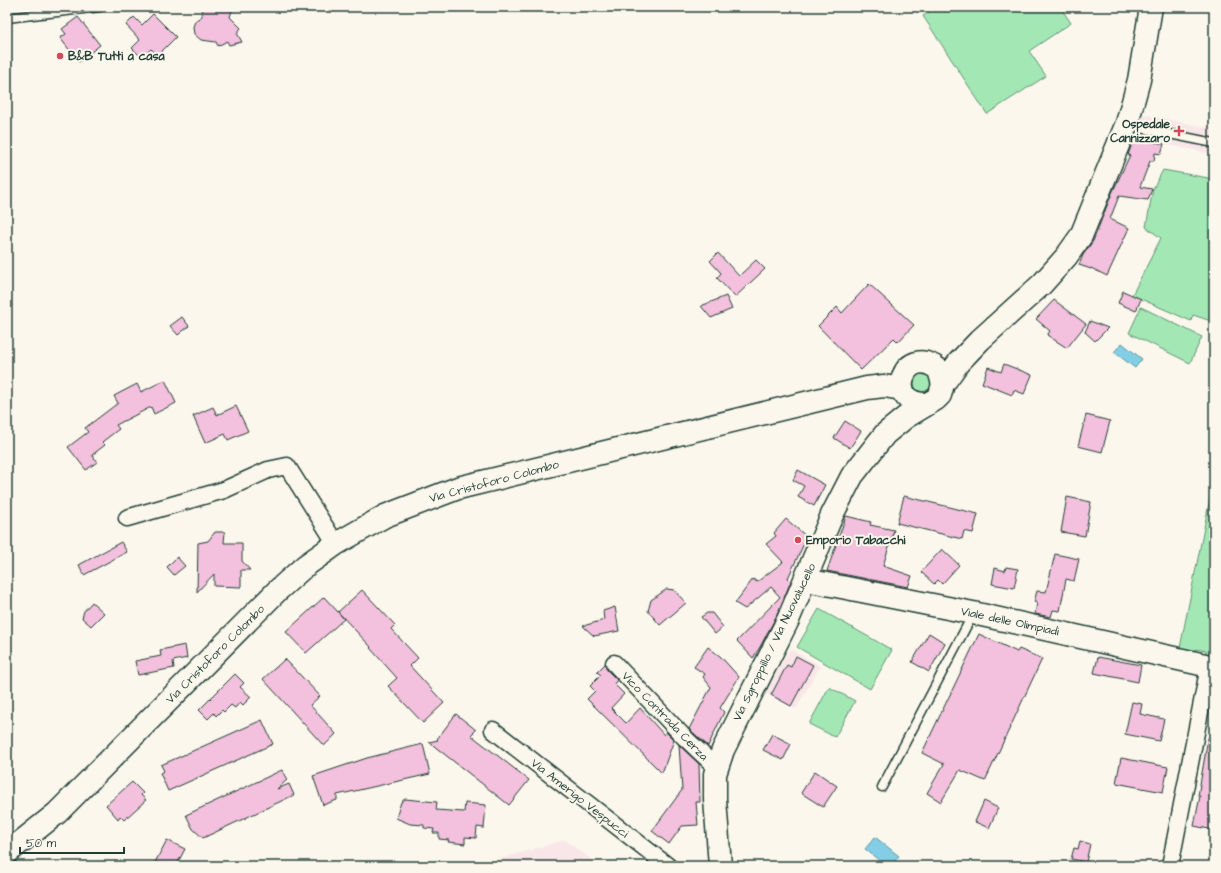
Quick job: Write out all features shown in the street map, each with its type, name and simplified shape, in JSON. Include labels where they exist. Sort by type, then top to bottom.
[{"type":"street","points":[[885,434],[940,395],[943,384],[959,362],[980,340],[1042,284],[1066,257],[1081,236],[1127,122],[1140,80],[1151,7]]},
{"type":"street","points":[[867,388],[916,364],[952,354],[980,340]]},
{"type":"street","points":[[885,434],[898,411],[902,390],[901,383],[904,372],[916,364],[933,365],[942,377],[943,384]]},
{"type":"street","points":[[867,388],[884,386],[902,390],[912,402],[926,404]]},
{"type":"street","name":"Via Cristoforo Colombo","points":[[7,853],[57,813],[278,591],[305,566],[336,544],[385,516],[458,488],[867,388]]},
{"type":"street","name":"Via Sgroppillo / Via Nuovalucello","points":[[720,866],[714,799],[717,768],[734,726],[788,620],[832,515],[852,476],[885,434]]},
{"type":"street","points":[[127,518],[224,490],[268,470],[287,466],[336,544]]},
{"type":"street","name":"Viale delle Olimpiadi","points":[[806,580],[973,613],[1212,666]]},
{"type":"street","name":"Vico Contrada Cerza","points":[[614,663],[684,737],[717,768]]},
{"type":"street","points":[[1170,866],[1212,666]]},
{"type":"street","name":"Via Amerigo Vespucci","points":[[493,730],[668,866]]},
{"type":"lane","points":[[7,18],[100,7]]},
{"type":"lane","points":[[1127,122],[1145,128],[1214,142]]},
{"type":"lane","points":[[882,787],[973,613]]},
{"type":"shaded area","name":"Ospedale Cannizzaro","points":[[1136,113],[1214,129],[1214,154],[1129,137],[1130,134],[1144,133],[1146,123]]},
{"type":"shaded area","points":[[790,649],[820,666],[796,709],[765,693]]},
{"type":"shaded area","points":[[565,840],[600,866],[489,866],[500,859]]},
{"type":"green space","points":[[937,7],[1060,7],[1071,23],[1029,51],[1046,76],[987,114],[923,16]]},
{"type":"green space","points":[[1163,170],[1214,179],[1214,322],[1193,315],[1191,321],[1132,295],[1161,238],[1146,227],[1153,189]]},
{"type":"green space","points":[[1141,307],[1202,337],[1190,363],[1129,333]]},
{"type":"green space","points":[[923,374],[930,376],[932,383],[930,390],[923,392],[916,390],[914,383],[916,376]]},
{"type":"green space","points":[[1214,478],[1214,656],[1206,654],[1206,651],[1196,649],[1194,651],[1180,648]]},
{"type":"green space","points":[[819,609],[892,650],[870,689],[797,647]]},
{"type":"green space","points":[[829,687],[855,701],[835,737],[809,724]]},
{"type":"water","points":[[1122,343],[1142,359],[1135,368],[1114,352]]},
{"type":"water","points":[[875,837],[899,856],[891,866],[886,866],[865,849]]},
{"type":"building","points":[[202,7],[233,7],[230,17],[241,28],[237,33],[242,42],[229,45],[227,41],[218,46],[216,42],[201,40],[194,34],[193,27],[195,21],[202,16]]},
{"type":"building","points":[[153,14],[176,37],[158,55],[151,49],[142,58],[132,48],[140,40],[126,25],[134,17],[142,25]]},
{"type":"building","points":[[78,17],[100,45],[79,62],[60,38],[66,34],[62,29]]},
{"type":"building","points":[[1134,138],[1164,144],[1161,154],[1155,153],[1154,161],[1150,161],[1140,187],[1152,189],[1148,200],[1119,196],[1110,219],[1129,228],[1107,276],[1091,268],[1079,265],[1083,255],[1093,241],[1112,193],[1130,155],[1128,155]]},
{"type":"building","points":[[718,253],[739,276],[756,260],[765,269],[735,297],[717,278],[721,273],[710,261]]},
{"type":"building","points":[[869,284],[914,325],[898,342],[894,338],[861,370],[818,326],[837,307],[842,313]]},
{"type":"building","points":[[1123,291],[1141,299],[1136,311],[1118,303]]},
{"type":"building","points":[[726,296],[732,309],[711,318],[701,306]]},
{"type":"building","points":[[1054,300],[1086,324],[1067,348],[1047,335],[1050,331],[1036,319]]},
{"type":"building","points":[[182,317],[189,326],[178,335],[170,326]]},
{"type":"building","points":[[1090,321],[1108,328],[1095,341],[1085,332]]},
{"type":"building","points":[[1004,364],[1032,375],[1024,394],[1014,390],[1012,395],[982,383],[988,367],[1001,372]]},
{"type":"building","points":[[165,380],[176,403],[154,414],[151,407],[116,425],[119,429],[102,442],[105,445],[92,455],[97,462],[86,470],[68,447],[88,432],[85,428],[118,403],[114,396],[137,384],[141,392]]},
{"type":"building","points":[[236,406],[248,431],[228,440],[225,434],[205,443],[193,416],[213,407],[217,415]]},
{"type":"building","points":[[1086,415],[1110,421],[1102,452],[1078,446]]},
{"type":"building","points":[[845,421],[861,431],[850,448],[834,438]]},
{"type":"building","points":[[798,470],[825,485],[814,506],[798,497],[804,486],[793,480]]},
{"type":"building","points":[[904,496],[978,514],[973,533],[964,531],[962,539],[897,523]]},
{"type":"building","points":[[1067,497],[1091,502],[1085,536],[1061,532]]},
{"type":"building","points":[[846,516],[871,522],[870,525],[894,530],[883,566],[912,576],[908,587],[827,571]]},
{"type":"building","points":[[786,519],[807,537],[788,578],[791,581],[777,615],[753,658],[737,641],[780,597],[771,587],[745,609],[735,603],[753,579],[757,582],[783,562],[766,544],[776,536],[774,533]]},
{"type":"building","points":[[215,532],[225,532],[224,543],[242,543],[242,561],[250,570],[241,570],[241,587],[214,586],[214,574],[197,592],[198,543],[208,541]]},
{"type":"building","points":[[121,542],[127,552],[84,575],[79,565]]},
{"type":"building","points":[[942,549],[959,565],[942,584],[938,580],[934,584],[921,572]]},
{"type":"building","points":[[1055,554],[1079,559],[1074,581],[1066,579],[1060,611],[1053,610],[1051,617],[1035,614],[1037,603],[1034,602],[1037,591],[1046,592]]},
{"type":"building","points":[[177,557],[185,566],[174,575],[167,567]]},
{"type":"building","points":[[1006,567],[1018,569],[1014,588],[992,584],[995,568],[1005,571]]},
{"type":"building","points":[[667,589],[674,590],[686,603],[660,625],[648,611],[651,600]]},
{"type":"building","points":[[362,590],[395,625],[391,629],[418,658],[410,666],[444,703],[423,723],[388,686],[397,678],[370,648],[371,647],[338,612]]},
{"type":"building","points":[[324,597],[344,619],[306,653],[286,632]]},
{"type":"building","points":[[92,602],[104,613],[91,626],[82,618],[84,611]]},
{"type":"building","points":[[615,607],[619,631],[594,636],[583,626],[604,620],[603,611]]},
{"type":"building","points":[[707,613],[712,613],[723,627],[715,634],[701,617]]},
{"type":"building","points":[[929,633],[945,643],[929,672],[912,662]]},
{"type":"building","points":[[979,634],[1017,652],[1019,649],[1042,659],[985,781],[960,770],[941,802],[927,793],[944,764],[922,753]]},
{"type":"building","points":[[185,645],[187,658],[173,661],[174,668],[138,675],[135,661],[161,656],[160,650]]},
{"type":"building","points":[[708,647],[721,657],[739,677],[720,708],[724,712],[708,746],[689,729],[711,687],[703,677],[705,674],[694,667]]},
{"type":"building","points":[[796,656],[813,665],[791,706],[771,695],[787,665],[791,667]]},
{"type":"building","points":[[1098,657],[1141,665],[1138,682],[1094,673]]},
{"type":"building","points":[[285,659],[320,696],[310,705],[336,734],[324,746],[263,679]]},
{"type":"building","points":[[605,664],[607,670],[617,680],[614,684],[624,694],[611,708],[626,723],[640,708],[664,735],[666,732],[674,740],[662,773],[587,699],[595,691],[590,686],[601,675],[597,672]]},
{"type":"building","points":[[235,674],[244,683],[240,687],[251,697],[243,705],[240,702],[235,708],[231,705],[224,712],[222,710],[216,716],[214,713],[208,719],[199,710]]},
{"type":"building","points":[[1132,702],[1142,704],[1140,714],[1164,719],[1159,741],[1125,734]]},
{"type":"building","points":[[456,714],[476,730],[471,735],[529,780],[509,805],[429,742],[438,740],[437,739]]},
{"type":"building","points":[[262,720],[273,744],[168,791],[160,773],[164,771],[161,765]]},
{"type":"building","points":[[772,734],[791,744],[783,760],[763,750]]},
{"type":"building","points":[[1208,738],[1214,738],[1214,830],[1194,826],[1200,796],[1198,796]]},
{"type":"building","points":[[423,744],[430,774],[337,795],[337,800],[323,805],[313,776],[367,758]]},
{"type":"building","points":[[679,745],[699,764],[700,802],[696,802],[698,825],[682,826],[669,844],[652,831],[682,790]]},
{"type":"building","points":[[1121,758],[1168,767],[1163,792],[1116,783]]},
{"type":"building","points":[[282,770],[287,780],[277,789],[289,784],[294,795],[203,838],[193,829],[186,815]]},
{"type":"building","points":[[815,771],[837,786],[823,807],[801,793]]},
{"type":"building","points":[[132,782],[143,793],[141,795],[146,800],[124,820],[120,816],[118,819],[106,805]]},
{"type":"building","points":[[405,799],[437,802],[436,810],[464,812],[465,803],[486,805],[484,828],[477,827],[476,838],[465,837],[465,844],[448,842],[449,840],[439,839],[439,833],[433,833],[434,829],[424,828],[424,825],[410,824],[396,818],[401,802]]},
{"type":"building","points":[[984,801],[998,808],[989,828],[975,822]]},
{"type":"building","points":[[167,840],[185,849],[176,866],[153,866]]},
{"type":"building","points":[[1080,841],[1090,844],[1086,862],[1071,859],[1074,848],[1078,849]]},
{"type":"place","name":"B&B Tutti a casa","points":[[60,56]]},
{"type":"place","name":"Ospedale Cannizzaro","points":[[1179,131]]},
{"type":"place","name":"Emporio Tabacchi","points":[[798,540]]}]
